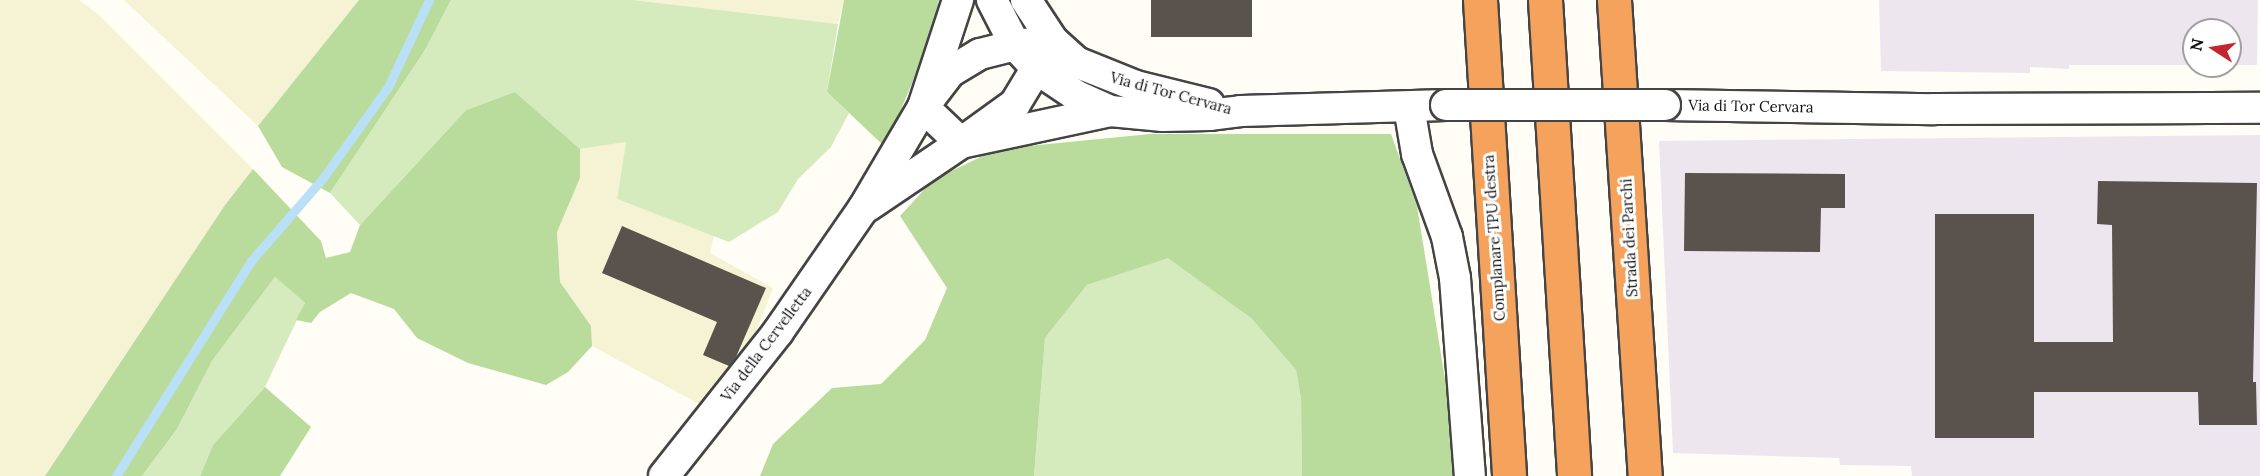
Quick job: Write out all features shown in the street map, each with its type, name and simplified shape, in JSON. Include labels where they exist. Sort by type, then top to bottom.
[{"type":"highway","name":"Complanare TPU destra","points":[[1479,0],[1509,476]]},
{"type":"highway","points":[[1545,0],[1574,476]]},
{"type":"highway","name":"Strada dei Parchi","points":[[1614,0],[1645,476]]},
{"type":"street","points":[[923,106],[958,0]]},
{"type":"street","name":"Via di Tor Cervara","points":[[992,0],[1015,45],[1037,69],[1077,96],[1110,111],[1163,116],[1209,115],[1241,111],[1446,105],[1934,109],[2260,108]]},
{"type":"street","name":"Via di Tor Cervara","points":[[1026,0],[1053,41],[1076,62],[1097,73],[1136,86],[1241,111]]},
{"type":"street","points":[[923,106],[950,72],[981,54],[1015,45],[1053,41]]},
{"type":"street","points":[[863,209],[995,121],[1015,104],[1053,41]]},
{"type":"street","points":[[923,106],[961,143]]},
{"type":"street","name":"Via della Cervelletta","points":[[664,476],[778,332],[863,209],[923,106]]},
{"type":"street","points":[[1409,106],[1417,154],[1447,237],[1455,278],[1470,476]]},
{"type":"street","points":[[961,143],[1110,111]]},
{"type":"shaded area","points":[[0,0],[79,0],[99,15],[253,169],[225,205],[45,476],[0,476]]},
{"type":"shaded area","points":[[124,0],[359,0],[258,126]]},
{"type":"shaded area","points":[[633,0],[844,0],[838,24]]},
{"type":"shaded area","points":[[1879,0],[2258,0],[2257,65],[2242,65],[2242,18],[2182,18],[2182,65],[2069,65],[2069,69],[2030,67],[2030,73],[1881,71]]},
{"type":"shaded area","points":[[2260,135],[2260,476],[1912,476],[1911,466],[1840,465],[1839,458],[1673,453],[1659,141]]},
{"type":"shaded area","points":[[626,142],[617,199],[714,236],[710,253],[773,288],[742,366],[703,406],[592,346],[591,326],[560,282],[557,232],[580,178],[580,149]]},
{"type":"green space","points":[[359,0],[451,0],[425,50],[330,193],[282,167],[258,126]]},
{"type":"green space","points":[[451,0],[633,0],[838,24],[827,92],[849,113],[831,147],[798,179],[778,212],[729,242],[617,199],[626,142],[580,149],[515,92],[466,110],[360,225],[330,193],[425,50]]},
{"type":"green space","points":[[844,0],[939,0],[933,34],[885,147],[827,92]]},
{"type":"green space","points":[[515,92],[580,149],[580,178],[557,232],[560,282],[591,326],[592,346],[568,372],[546,385],[468,363],[417,338],[394,309],[351,293],[320,312],[311,323],[296,320],[305,303],[275,277],[212,361],[177,429],[142,476],[45,476],[225,205],[253,169],[321,241],[326,258],[350,252],[360,225],[466,110]]},
{"type":"green space","points":[[1150,134],[1391,134],[1417,206],[1450,410],[1455,476],[1302,476],[1301,399],[1296,370],[1251,318],[1168,258],[1087,285],[1045,338],[1034,476],[760,476],[773,444],[832,388],[881,384],[925,340],[947,288],[900,216],[933,180],[997,149]]},
{"type":"green space","points":[[1168,257],[1251,318],[1296,370],[1301,399],[1302,476],[1034,476],[1045,338],[1087,285]]},
{"type":"green space","points":[[275,277],[305,303],[265,387],[213,445],[200,476],[142,476],[177,429],[212,361]]},
{"type":"green space","points":[[265,387],[311,427],[280,476],[200,476],[213,445]]},
{"type":"building","points":[[1151,0],[1252,0],[1252,37],[1151,37]]},
{"type":"building","points":[[1685,173],[1845,174],[1845,208],[1821,208],[1820,252],[1684,251]]},
{"type":"building","points":[[2098,181],[2257,183],[2253,382],[2256,382],[2257,425],[2199,425],[2198,392],[2034,392],[2034,438],[1935,438],[1935,214],[2034,214],[2034,342],[2113,342],[2112,225],[2097,224]]},
{"type":"building","points":[[622,226],[766,288],[736,357],[729,366],[703,355],[717,322],[602,273]]},
{"type":"waterway","points":[[116,476],[251,261],[323,178],[388,87],[429,0]]}]
